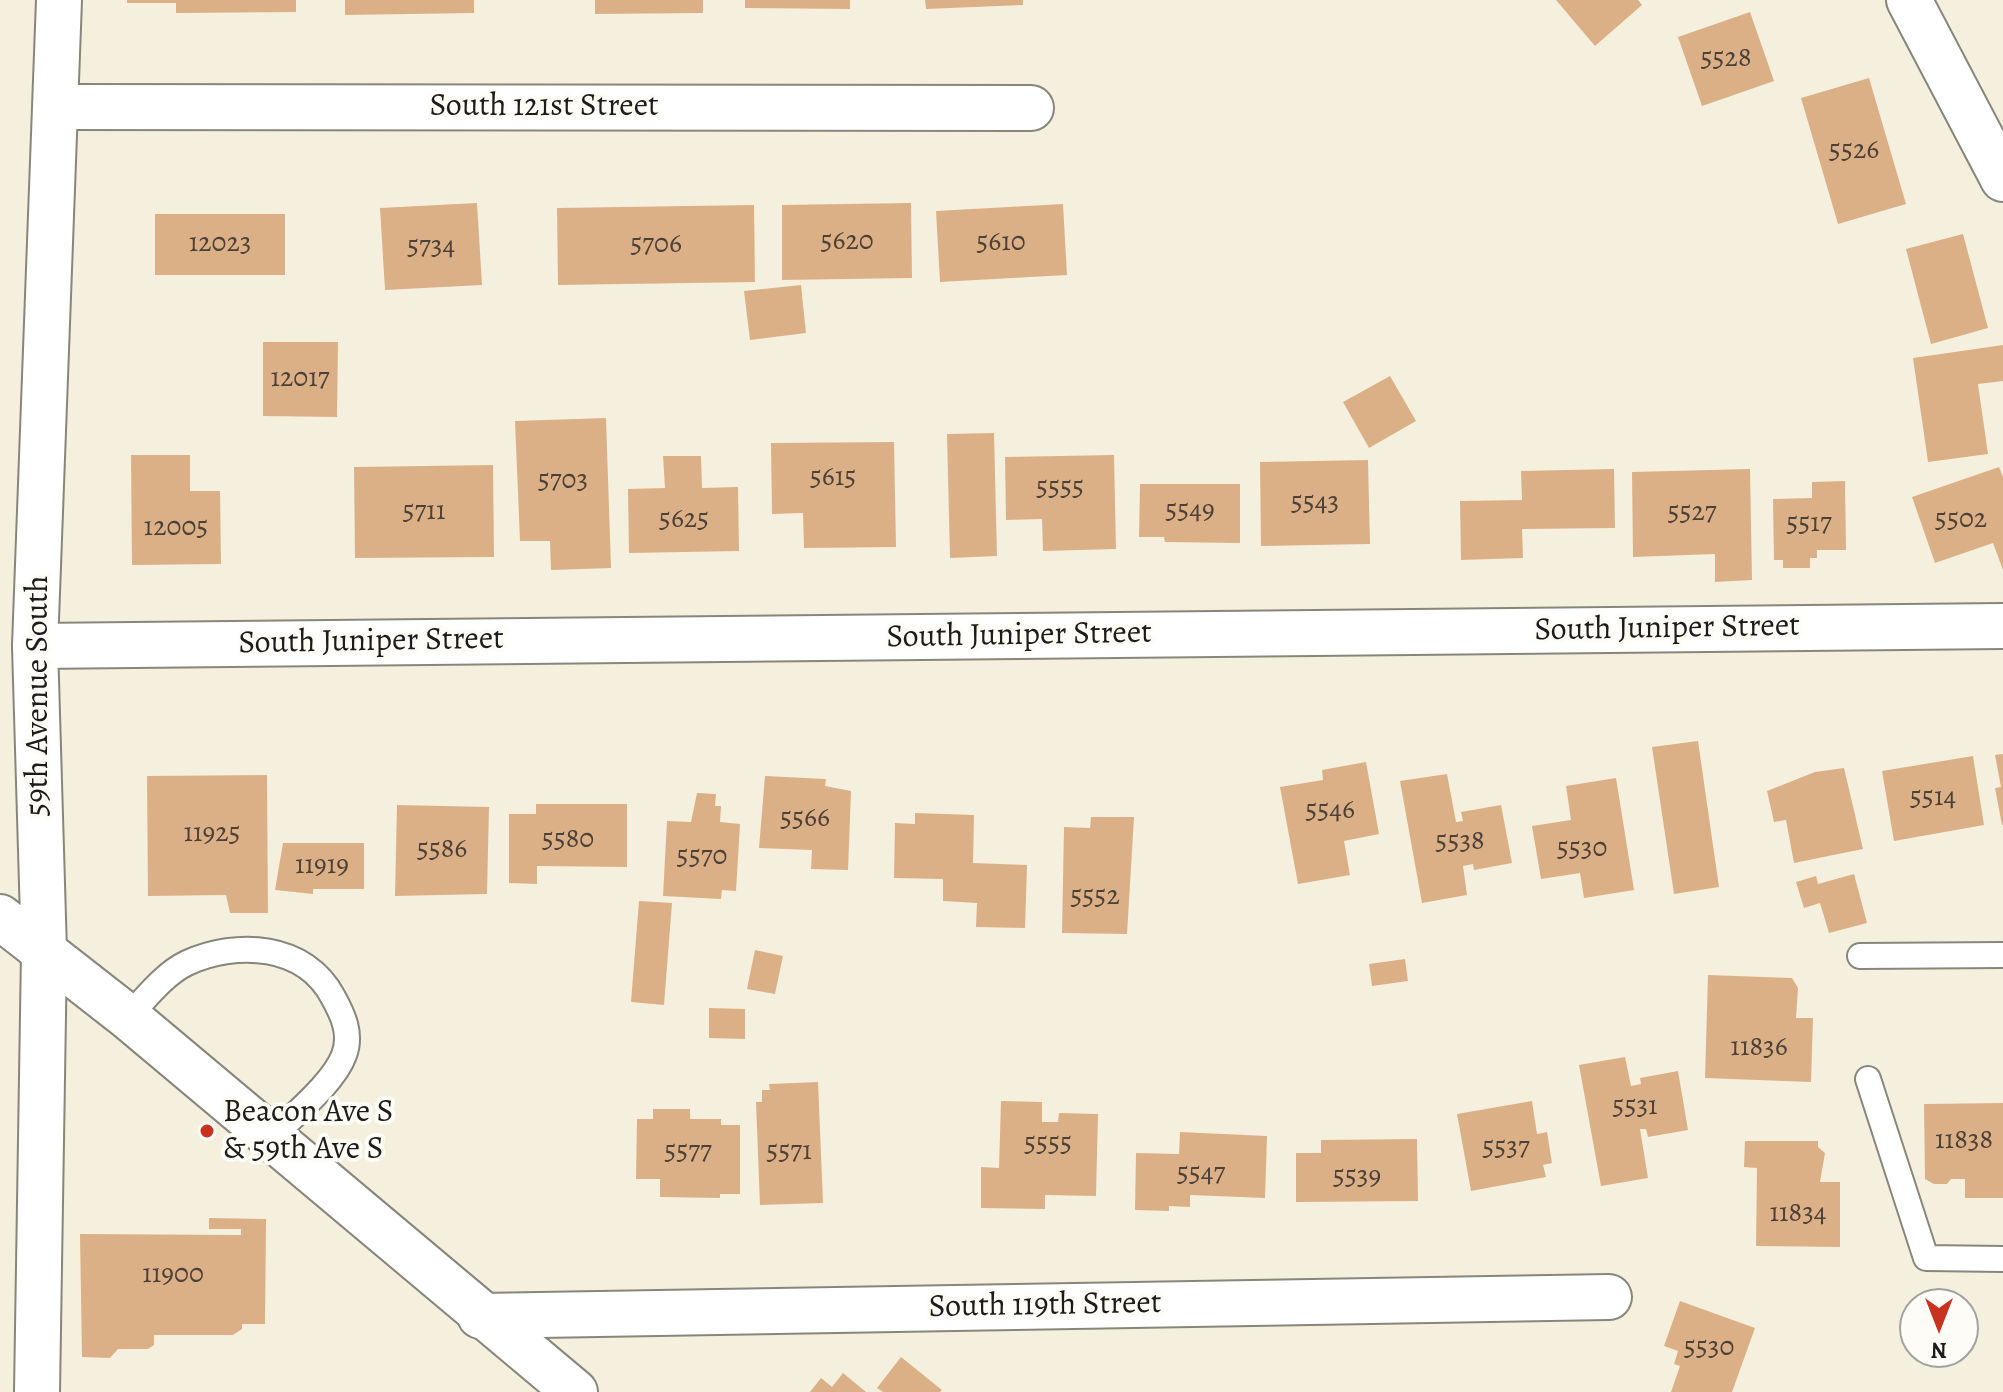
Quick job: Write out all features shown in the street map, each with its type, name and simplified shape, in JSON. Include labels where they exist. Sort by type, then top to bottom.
[{"type":"street","name":"59th Avenue South","points":[[37,1392],[44,952],[35,646],[59,0]]},
{"type":"street","points":[[1909,0],[2003,179]]},
{"type":"street","name":"South 121st Street","points":[[57,107],[1031,108]]},
{"type":"street","name":"South Juniper Street","points":[[35,646],[2003,626]]},
{"type":"street","points":[[0,917],[128,1017],[480,1316],[575,1392]]},
{"type":"street","name":"South 119th Street","points":[[480,1316],[1609,1297]]},
{"type":"lane","points":[[128,1017],[165,978],[186,963],[216,954],[262,949],[306,965],[327,985],[344,1018],[348,1037],[345,1054],[336,1071],[271,1138]]},
{"type":"lane","points":[[1860,956],[2003,955]]},
{"type":"lane","points":[[1868,1079],[1926,1258],[2003,1259]]},
{"type":"building","points":[[127,0],[296,0],[296,12],[176,13],[176,3],[127,3]]},
{"type":"building","points":[[345,0],[474,0],[474,13],[345,15]]},
{"type":"building","points":[[595,0],[703,0],[703,13],[595,14]]},
{"type":"building","points":[[745,0],[850,0],[850,9],[745,8]]},
{"type":"building","points":[[925,0],[1023,0],[1023,5],[926,9]]},
{"type":"building","points":[[1556,0],[1638,0],[1642,5],[1595,46]]},
{"type":"building","points":[[1750,12],[1774,81],[1702,106],[1678,37]]},
{"type":"building","points":[[1869,78],[1906,204],[1838,224],[1801,98]]},
{"type":"building","points":[[477,203],[482,285],[385,290],[380,208]]},
{"type":"building","points":[[911,203],[912,278],[782,280],[782,205]]},
{"type":"building","points":[[1063,204],[1067,275],[940,282],[936,211]]},
{"type":"building","points":[[754,205],[755,282],[558,285],[557,208]]},
{"type":"building","points":[[155,214],[285,214],[285,275],[155,275]]},
{"type":"building","points":[[1963,234],[1988,328],[1931,344],[1906,249]]},
{"type":"building","points":[[801,285],[806,333],[750,340],[744,291]]},
{"type":"building","points":[[263,342],[338,342],[337,417],[263,416]]},
{"type":"building","points":[[2003,345],[2003,381],[1978,384],[1988,454],[1928,462],[1913,358]]},
{"type":"building","points":[[1390,376],[1416,421],[1369,448],[1343,402]]},
{"type":"building","points":[[606,418],[611,568],[551,570],[550,541],[520,541],[515,421]]},
{"type":"building","points":[[994,433],[997,556],[950,558],[947,434]]},
{"type":"building","points":[[894,442],[896,547],[804,548],[803,513],[772,514],[771,443]]},
{"type":"building","points":[[131,455],[190,455],[190,491],[220,491],[221,564],[132,565]]},
{"type":"building","points":[[1114,455],[1116,549],[1043,551],[1042,519],[1006,520],[1005,457]]},
{"type":"building","points":[[663,456],[701,456],[702,488],[738,487],[739,551],[629,553],[628,489],[665,488]]},
{"type":"building","points":[[1368,460],[1370,544],[1261,546],[1260,462]]},
{"type":"building","points":[[493,465],[494,557],[355,558],[354,467]]},
{"type":"building","points":[[1999,467],[2003,477],[2003,570],[1993,543],[1935,563],[1912,497]]},
{"type":"building","points":[[1614,469],[1615,528],[1522,529],[1523,558],[1461,560],[1460,501],[1522,500],[1521,471]]},
{"type":"building","points":[[1750,469],[1752,580],[1715,582],[1715,554],[1633,557],[1632,472]]},
{"type":"building","points":[[1845,481],[1846,550],[1817,550],[1817,558],[1810,558],[1810,568],[1783,568],[1783,560],[1774,560],[1773,499],[1812,498],[1812,482]]},
{"type":"building","points":[[1140,484],[1240,484],[1240,543],[1165,542],[1164,537],[1139,537]]},
{"type":"building","points":[[1698,741],[1719,887],[1674,894],[1652,747]]},
{"type":"building","points":[[2003,754],[2002,825],[1995,788],[2001,787],[1995,755]]},
{"type":"building","points":[[1973,756],[1984,825],[1894,841],[1882,771]]},
{"type":"building","points":[[1366,762],[1379,834],[1344,841],[1350,875],[1298,884],[1280,787],[1323,780],[1322,770]]},
{"type":"building","points":[[1844,768],[1863,849],[1794,863],[1786,820],[1774,822],[1767,791],[1815,772]]},
{"type":"building","points":[[1447,774],[1456,822],[1463,821],[1461,812],[1501,805],[1512,863],[1474,870],[1473,864],[1463,866],[1467,895],[1422,903],[1400,781]]},
{"type":"building","points":[[267,775],[268,913],[230,913],[226,895],[148,896],[147,776]]},
{"type":"building","points":[[765,776],[826,779],[825,786],[851,791],[848,870],[811,869],[812,850],[759,848]]},
{"type":"building","points":[[1616,778],[1634,890],[1584,898],[1580,873],[1541,879],[1532,826],[1571,820],[1566,786]]},
{"type":"building","points":[[697,793],[716,794],[715,806],[721,806],[720,822],[740,824],[736,891],[722,890],[721,899],[663,896],[667,821],[691,822]]},
{"type":"building","points":[[536,804],[627,804],[627,867],[537,866],[537,884],[509,883],[509,814],[536,814]]},
{"type":"building","points":[[397,805],[489,807],[487,894],[395,896]]},
{"type":"building","points":[[915,813],[974,815],[973,863],[1027,865],[1025,928],[976,927],[977,903],[943,901],[943,879],[894,878],[895,823],[915,824]]},
{"type":"building","points":[[1091,817],[1134,817],[1127,934],[1062,933],[1064,827],[1090,828]]},
{"type":"building","points":[[283,843],[364,843],[364,889],[313,889],[313,894],[275,890]]},
{"type":"building","points":[[1854,874],[1867,923],[1829,933],[1820,903],[1804,908],[1796,882],[1816,876],[1818,884]]},
{"type":"building","points":[[639,901],[672,903],[664,1005],[631,1002]]},
{"type":"building","points":[[755,950],[783,956],[775,994],[747,989]]},
{"type":"building","points":[[1405,959],[1408,981],[1372,986],[1369,964]]},
{"type":"building","points":[[1708,975],[1792,978],[1798,988],[1796,1018],[1813,1018],[1811,1082],[1705,1078]]},
{"type":"building","points":[[709,1008],[745,1009],[745,1039],[709,1038]]},
{"type":"building","points":[[1625,1057],[1631,1086],[1641,1084],[1640,1078],[1678,1071],[1688,1130],[1648,1137],[1646,1129],[1640,1129],[1648,1178],[1601,1186],[1579,1065]]},
{"type":"building","points":[[818,1082],[823,1203],[760,1205],[756,1102],[762,1102],[762,1090],[770,1090],[769,1084]]},
{"type":"building","points":[[1001,1101],[1042,1102],[1042,1122],[1058,1122],[1059,1113],[1098,1114],[1096,1196],[1045,1195],[1045,1209],[981,1208],[981,1167],[999,1168]]},
{"type":"building","points":[[1532,1101],[1537,1134],[1547,1132],[1552,1163],[1543,1165],[1546,1177],[1471,1191],[1457,1114]]},
{"type":"building","points":[[2003,1103],[2003,1198],[1965,1198],[1965,1179],[1934,1184],[1925,1179],[1924,1104]]},
{"type":"building","points":[[653,1109],[690,1109],[690,1119],[721,1119],[721,1125],[740,1125],[740,1194],[720,1194],[720,1198],[660,1197],[660,1179],[636,1179],[637,1119],[653,1119]]},
{"type":"building","points":[[1180,1132],[1267,1136],[1265,1198],[1190,1195],[1190,1207],[1169,1206],[1169,1211],[1135,1210],[1136,1153],[1179,1154]]},
{"type":"building","points":[[1417,1139],[1418,1201],[1296,1202],[1296,1153],[1321,1153],[1321,1140]]},
{"type":"building","points":[[1745,1141],[1818,1141],[1818,1147],[1825,1153],[1820,1182],[1840,1182],[1840,1247],[1756,1246],[1757,1168],[1744,1167]]},
{"type":"building","points":[[209,1218],[266,1219],[265,1324],[242,1324],[242,1329],[233,1335],[154,1335],[154,1345],[148,1349],[118,1349],[110,1358],[82,1357],[80,1234],[241,1235],[241,1229],[209,1229]]},
{"type":"building","points":[[1680,1301],[1755,1328],[1732,1392],[1671,1392],[1680,1366],[1674,1364],[1678,1351],[1664,1346]]},
{"type":"building","points":[[901,1357],[942,1390],[883,1392],[877,1388]]},
{"type":"building","points":[[843,1373],[866,1392],[810,1392],[821,1378],[832,1387]]},
{"type":"place","name":"Beacon Ave S & 59th Ave S","points":[[207,1131]]}]
